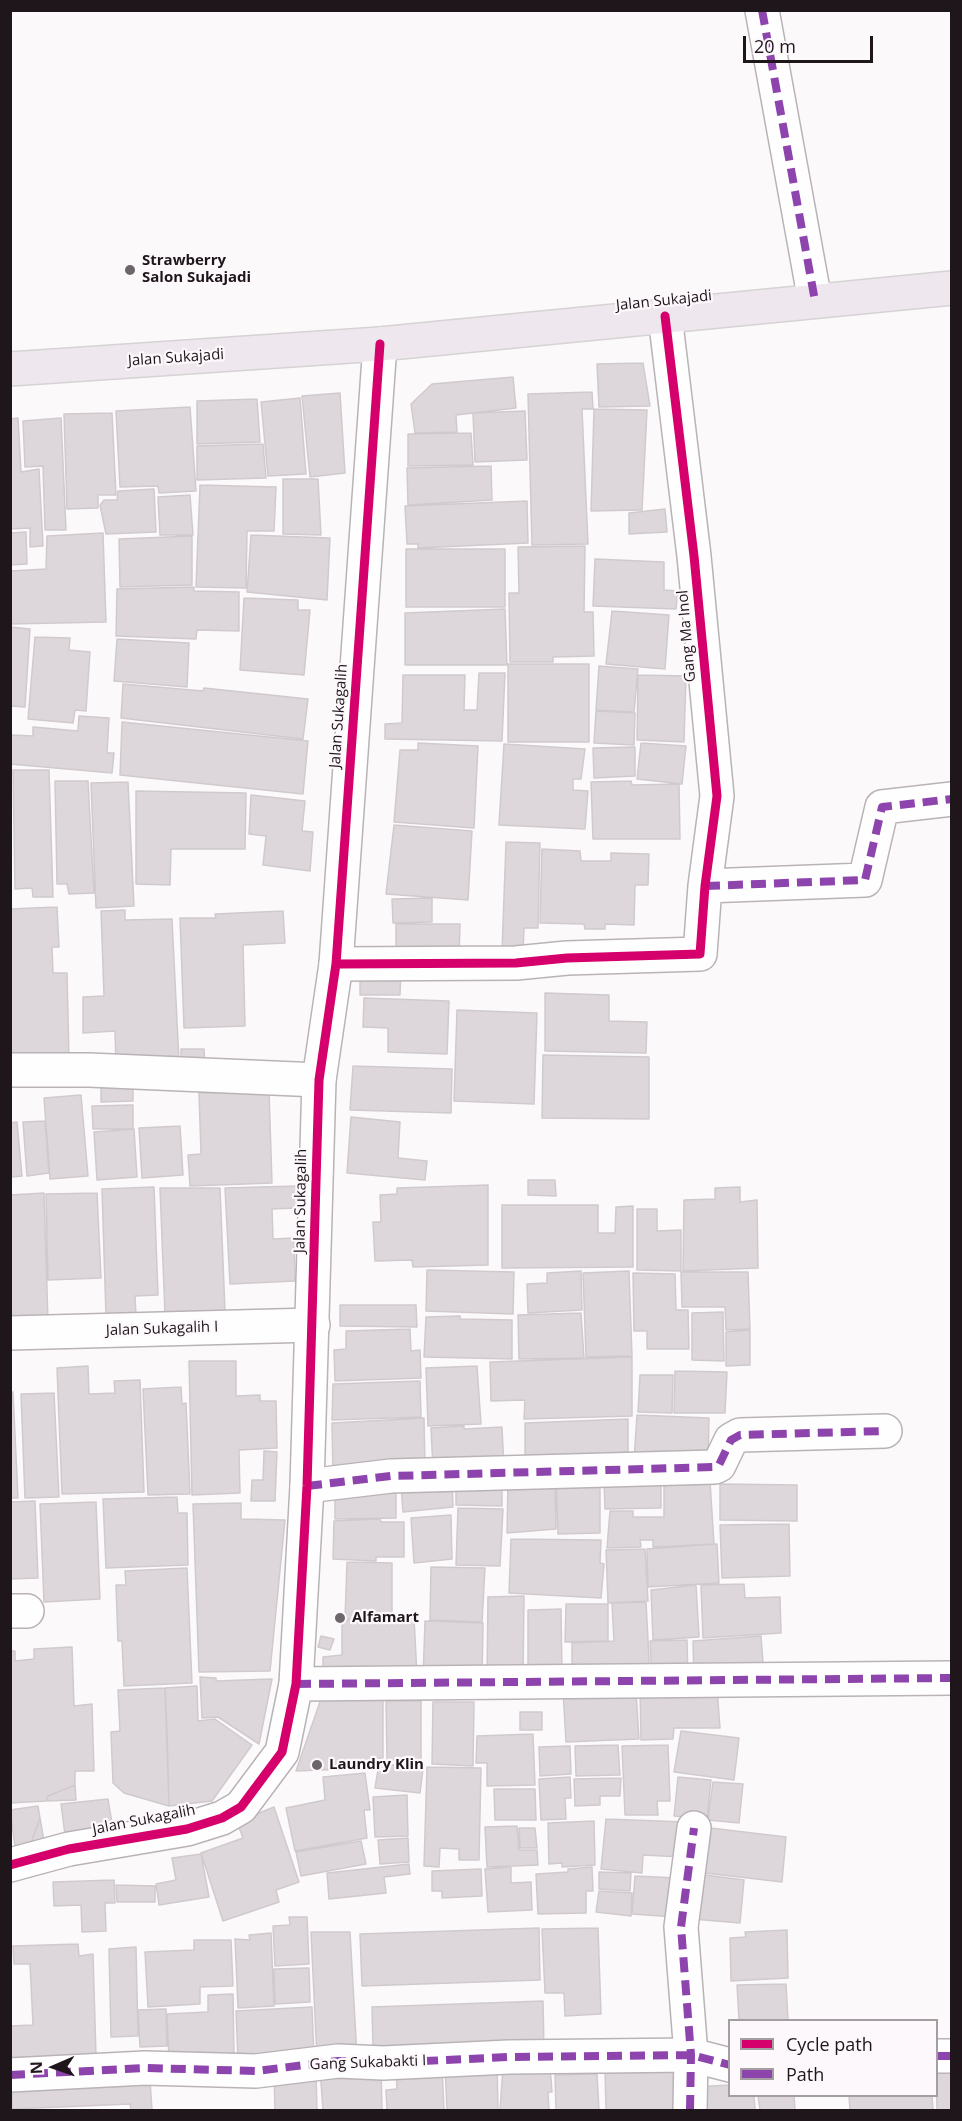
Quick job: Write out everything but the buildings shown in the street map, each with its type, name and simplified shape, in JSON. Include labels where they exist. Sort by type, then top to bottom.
[{"type":"main road","name":"Jalan Sukajadi","points":[[10,369],[380,344],[951,288]]},
{"type":"street","points":[[762,10],[815,301]]},
{"type":"street","name":"Gang Ma Inol","points":[[336,964],[516,963],[567,958],[700,954],[705,886],[717,796],[694,556],[665,316]]},
{"type":"street","name":"Jalan Sukagalih","points":[[10,1865],[69,1849],[187,1829],[222,1818],[241,1807],[282,1752],[296,1684],[307,1486],[319,1080],[336,964],[380,344]]},
{"type":"street","points":[[705,886],[865,880],[882,807],[951,799]]},
{"type":"street","points":[[10,1070],[89,1070],[319,1080]]},
{"type":"street","name":"Jalan Sukagalih I","points":[[10,1333],[313,1324]]},
{"type":"street","points":[[307,1486],[391,1476],[715,1467],[719,1465],[731,1440],[740,1435],[885,1431]]},
{"type":"street","points":[[296,1684],[951,1678]]},
{"type":"street","points":[[690,2110],[691,2055],[681,1928],[694,1828]]},
{"type":"street","name":"Gang Sukabakti I","points":[[10,2075],[146,2068],[256,2071],[338,2061],[383,2063],[509,2057],[691,2055],[728,2065]]},
{"type":"marked path","points":[[762,10],[815,301]]},
{"type":"marked path","points":[[705,886],[865,880],[882,807],[952,799]]},
{"type":"marked path","points":[[307,1486],[391,1476],[715,1467],[719,1465],[731,1440],[740,1435],[885,1431]]},
{"type":"marked path","points":[[296,1684],[952,1678]]},
{"type":"marked path","points":[[690,2110],[691,2055],[681,1927],[694,1828]]},
{"type":"marked path","points":[[10,2075],[145,2068],[256,2071],[338,2061],[383,2063],[509,2057],[691,2055],[728,2064]]},
{"type":"marked path","points":[[938,2056],[952,2056]]},
{"type":"cycle path","points":[[336,964],[516,963],[567,958],[700,954],[705,886],[717,796],[694,556],[665,316]]},
{"type":"cycle path","points":[[10,1865],[69,1849],[187,1829],[222,1818],[241,1807],[282,1752],[296,1684],[307,1486],[319,1080],[336,964],[380,344]]},
{"type":"place","name":"Strawberry Salon Sukajadi","points":[[130,270]]},
{"type":"place","name":"Alfamart","points":[[340,1618]]},
{"type":"place","name":"Laundry Klin","points":[[317,1765]]}]
